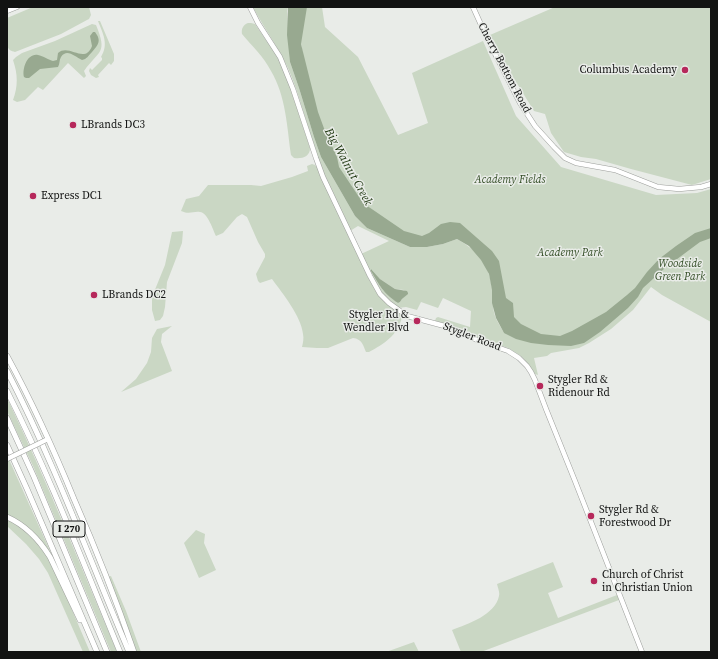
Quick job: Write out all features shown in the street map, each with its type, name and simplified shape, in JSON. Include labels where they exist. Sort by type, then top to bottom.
[{"type":"highway","points":[[7,356],[26,392],[80,512],[117,604],[134,652]]},
{"type":"highway","points":[[7,371],[25,405],[68,503],[129,652]]},
{"type":"highway","name":"I 270","points":[[7,391],[48,479],[120,652]]},
{"type":"highway","name":"I 270","points":[[7,418],[34,477],[107,652]]},
{"type":"highway","points":[[7,445],[96,652]]},
{"type":"highway","points":[[7,517],[23,526],[44,548],[50,557],[96,652]]},
{"type":"main road","points":[[7,11],[17,7]]},
{"type":"main road","name":"Stygler Road","points":[[250,7],[258,23],[280,57],[293,89],[323,176],[380,294],[389,303],[407,316],[452,328],[478,340],[508,351],[519,358],[531,372],[642,652]]},
{"type":"main road","name":"Cherry Bottom Road","points":[[473,7],[520,103],[535,126],[565,158],[576,163],[615,170],[658,187],[679,190],[711,184]]},
{"type":"main road","points":[[7,459],[47,440]]},
{"type":"green space","points":[[33,7],[89,7],[91,15],[89,19],[61,34],[15,52],[11,51],[7,46],[7,18]]},
{"type":"green space","name":"Academy Park","points":[[253,7],[288,7],[290,62],[314,137],[321,157],[355,216],[367,228],[410,247],[427,247],[443,244],[457,239],[471,248],[477,253],[488,272],[492,288],[494,313],[504,333],[492,268],[463,236],[423,241],[370,223],[315,129],[295,7],[322,7],[325,27],[358,57],[398,135],[428,123],[412,73],[483,41],[516,116],[561,167],[656,195],[697,193],[711,189],[711,322],[662,295],[651,287],[633,310],[611,329],[589,343],[579,348],[534,358],[538,375],[535,374],[522,357],[508,348],[479,338],[451,325],[435,321],[438,317],[470,327],[471,311],[443,298],[438,308],[421,302],[417,310],[406,307],[398,308],[382,293],[361,254],[389,241],[358,226],[350,231],[332,193],[313,144],[288,68]],"holes":[[[371,269],[380,279],[395,289],[404,290],[407,294],[398,303],[382,288]]]},
{"type":"green space","points":[[555,7],[711,7],[711,179],[692,185],[596,159],[581,157],[564,152],[551,133],[545,114],[534,111],[490,35]]},
{"type":"green space","points":[[98,21],[100,21],[114,54],[114,61],[111,65],[109,63],[98,75],[99,77],[96,78],[91,75],[89,71],[90,68],[92,70],[102,60],[101,57],[105,48],[103,35]]},
{"type":"green space","points":[[248,23],[255,24],[281,62],[310,148],[309,154],[305,157],[294,158],[291,155],[285,112],[280,91],[265,61],[242,34],[243,27]]},
{"type":"green space","points":[[92,24],[96,25],[100,34],[101,47],[98,55],[84,71],[86,76],[84,78],[68,63],[43,90],[38,87],[25,100],[17,102],[13,100],[17,80],[13,60],[16,57],[22,53],[55,41]]},
{"type":"green space","points":[[312,164],[318,168],[375,290],[401,314],[402,317],[394,334],[380,346],[369,352],[366,352],[360,341],[353,338],[328,348],[302,347],[302,327],[291,305],[272,279],[260,283],[258,281],[256,274],[265,257],[265,254],[247,217],[242,214],[237,217],[223,233],[216,236],[208,218],[203,213],[187,213],[181,211],[186,199],[199,196],[208,185],[261,186],[308,171],[307,166]]},
{"type":"green space","points":[[183,231],[182,243],[167,282],[163,316],[160,320],[155,321],[152,310],[152,297],[165,265],[172,232]]},
{"type":"green space","points":[[172,326],[162,334],[161,342],[172,371],[121,392],[136,379],[147,363],[151,352],[152,338],[157,329]]},
{"type":"green space","points":[[7,398],[50,492],[117,652],[111,652],[33,466],[7,411]]},
{"type":"green space","points":[[7,455],[51,553],[50,554],[7,514]]},
{"type":"green space","points":[[7,518],[25,530],[47,554],[90,652],[83,652],[48,573],[39,559],[26,544],[7,526]]},
{"type":"green space","points":[[196,530],[205,534],[204,543],[216,570],[199,578],[184,543]]},
{"type":"green space","points":[[553,562],[563,587],[548,593],[558,618],[617,595],[619,600],[481,652],[461,652],[452,630],[466,625],[487,614],[496,603],[499,595],[497,584]]},
{"type":"green space","points":[[111,576],[141,652],[136,652],[108,577]]},
{"type":"green space","points":[[414,642],[419,652],[386,652]]},
{"type":"shaded area","points":[[288,7],[307,7],[301,44],[318,112],[337,157],[339,167],[363,203],[404,231],[422,236],[429,233],[441,224],[450,222],[460,223],[492,251],[499,261],[506,298],[513,303],[514,317],[521,324],[541,334],[560,336],[572,331],[606,312],[635,288],[659,259],[695,233],[711,228],[711,238],[700,242],[665,268],[643,288],[638,297],[628,308],[600,332],[584,343],[571,346],[531,343],[516,339],[504,333],[496,318],[492,303],[492,290],[489,274],[481,260],[469,246],[457,239],[443,244],[427,247],[410,247],[367,228],[355,216],[321,157],[314,137],[290,62],[287,35]]},
{"type":"shaded area","points":[[93,32],[95,32],[99,40],[94,50],[85,59],[82,60],[66,53],[61,57],[58,67],[40,69],[29,78],[24,77],[26,62],[31,56],[38,55],[53,61],[57,60],[58,53],[62,51],[67,50],[85,54],[92,46],[90,36]]},
{"type":"shaded area","points":[[371,269],[380,279],[395,289],[407,291],[408,294],[398,303],[382,288]]},
{"type":"place","name":"Columbus Academy","points":[[685,70]]},
{"type":"place","name":"LBrands DC3","points":[[73,125]]},
{"type":"place","name":"Express DC1","points":[[33,196]]},
{"type":"place","name":"LBrands DC2","points":[[94,295]]},
{"type":"place","name":"Stygler Rd & Wendler Blvd","points":[[417,321]]},
{"type":"place","name":"Stygler Rd & Ridenour Rd","points":[[540,386]]},
{"type":"place","name":"Stygler Rd & Forestwood Dr","points":[[591,516]]},
{"type":"place","name":"Church of Christ in Christian Union","points":[[594,581]]},
{"type":"water label","name":"Big Walnut Creek","points":[[348,167]]},
{"type":"park label","name":"Academy Fields","points":[[510,180]]},
{"type":"park label","name":"Woodside Green Park","points":[[680,270]]}]
